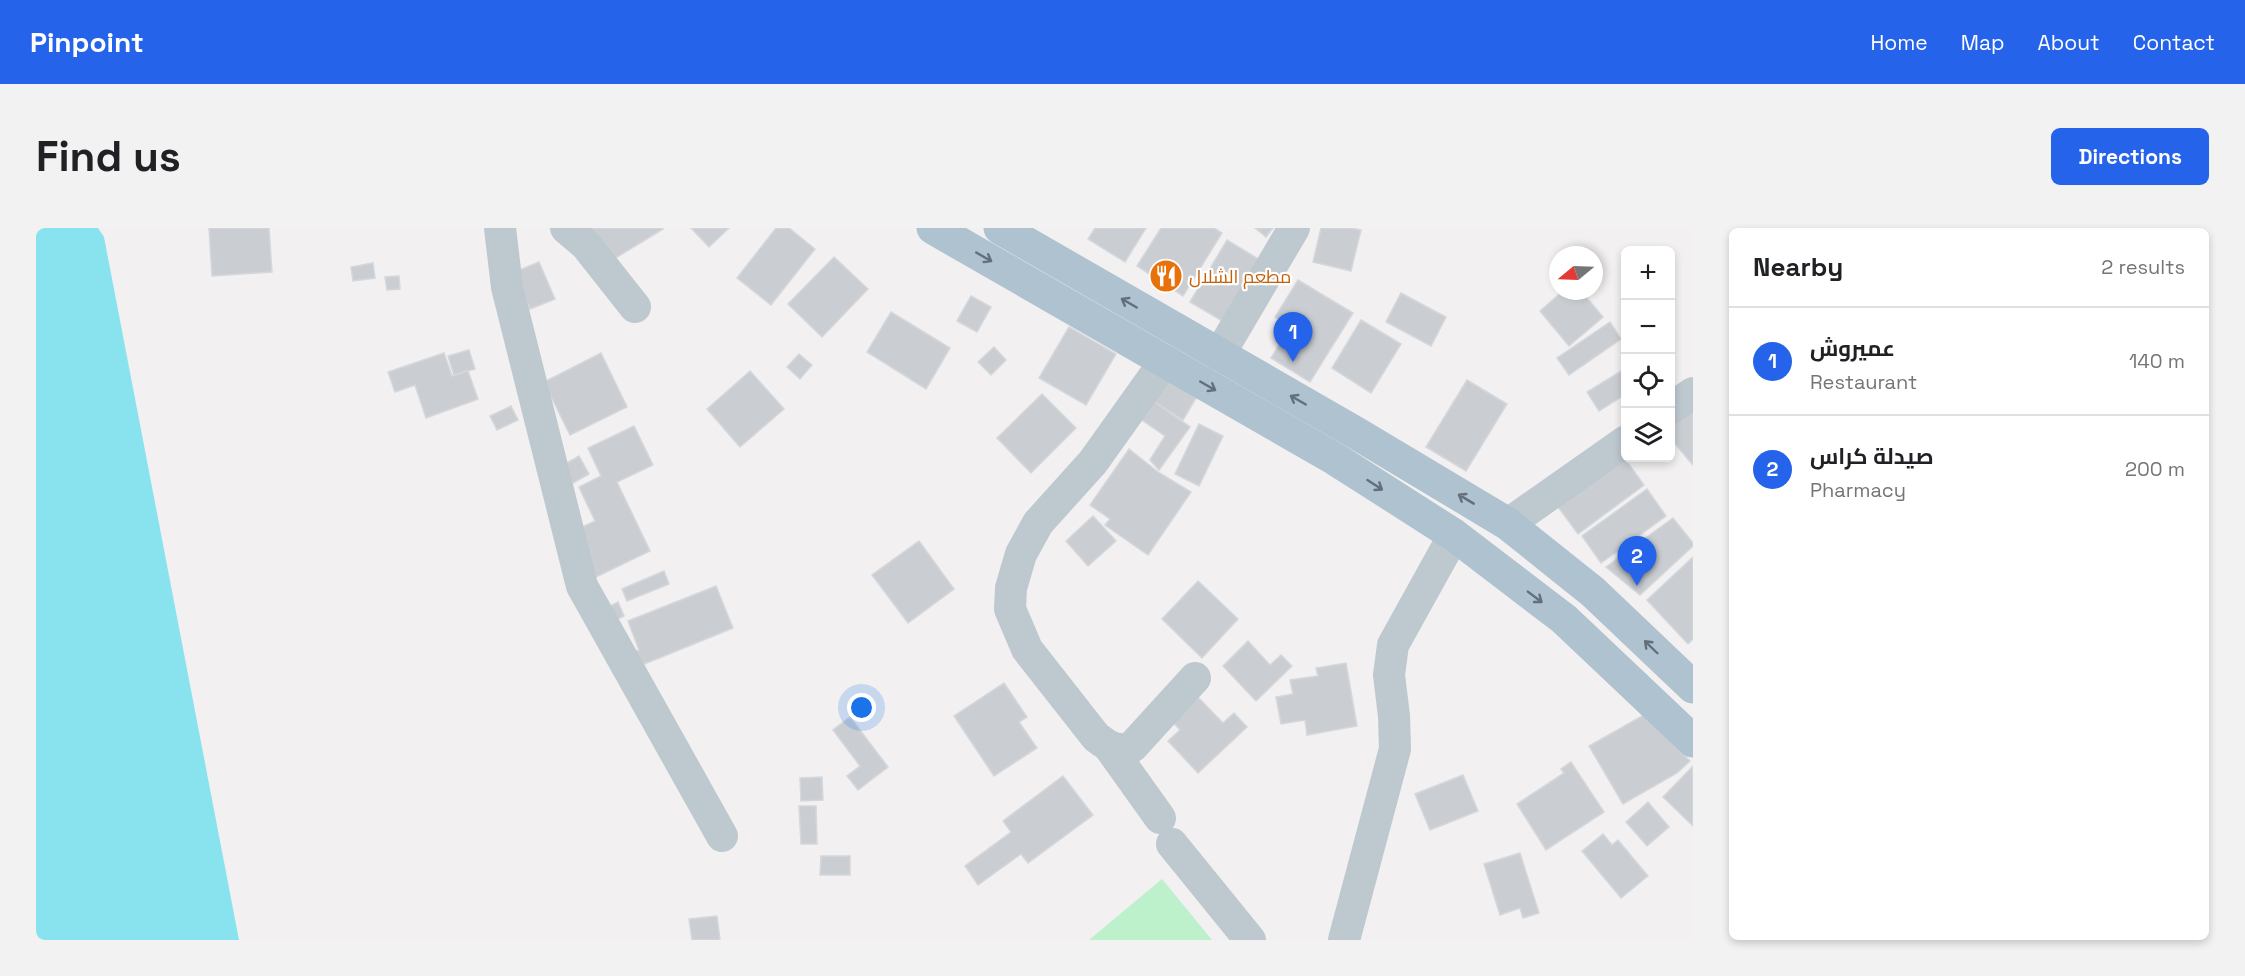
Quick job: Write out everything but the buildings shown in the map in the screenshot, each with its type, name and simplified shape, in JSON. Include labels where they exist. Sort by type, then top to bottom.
[{"type":"main road","points":[[933,228],[1335,459],[1454,535],[1564,619],[1693,741]]},
{"type":"main road","points":[[1000,228],[1508,524],[1593,592],[1693,687]]},
{"type":"street","points":[[500,228],[507,286],[582,586],[722,836]]},
{"type":"street","points":[[566,228],[586,245],[635,307]]},
{"type":"street","points":[[1219,355],[1294,228]]},
{"type":"street","points":[[1165,361],[1093,462],[1038,523],[1021,554],[1011,588],[1010,609],[1027,649],[1096,738],[1110,748],[1121,751],[1132,747],[1195,678]]},
{"type":"street","points":[[1672,408],[1693,393]]},
{"type":"street","points":[[1508,524],[1621,445]]},
{"type":"street","points":[[1344,940],[1395,749],[1389,675],[1393,645],[1454,535]]},
{"type":"street","points":[[1110,748],[1166,831],[1250,940]]},
{"type":"green space","points":[[1162,879],[1212,940],[1089,940]]},
{"type":"water","points":[[36,228],[98,228],[104,237],[239,940],[36,940]]},
{"type":"place","name":"مطعم الشلال","points":[[1166,276]]},
{"type":"place","name":"عميروش","points":[[1293,362]]},
{"type":"place","name":"صيدلة كراس","points":[[1637,586]]}]
